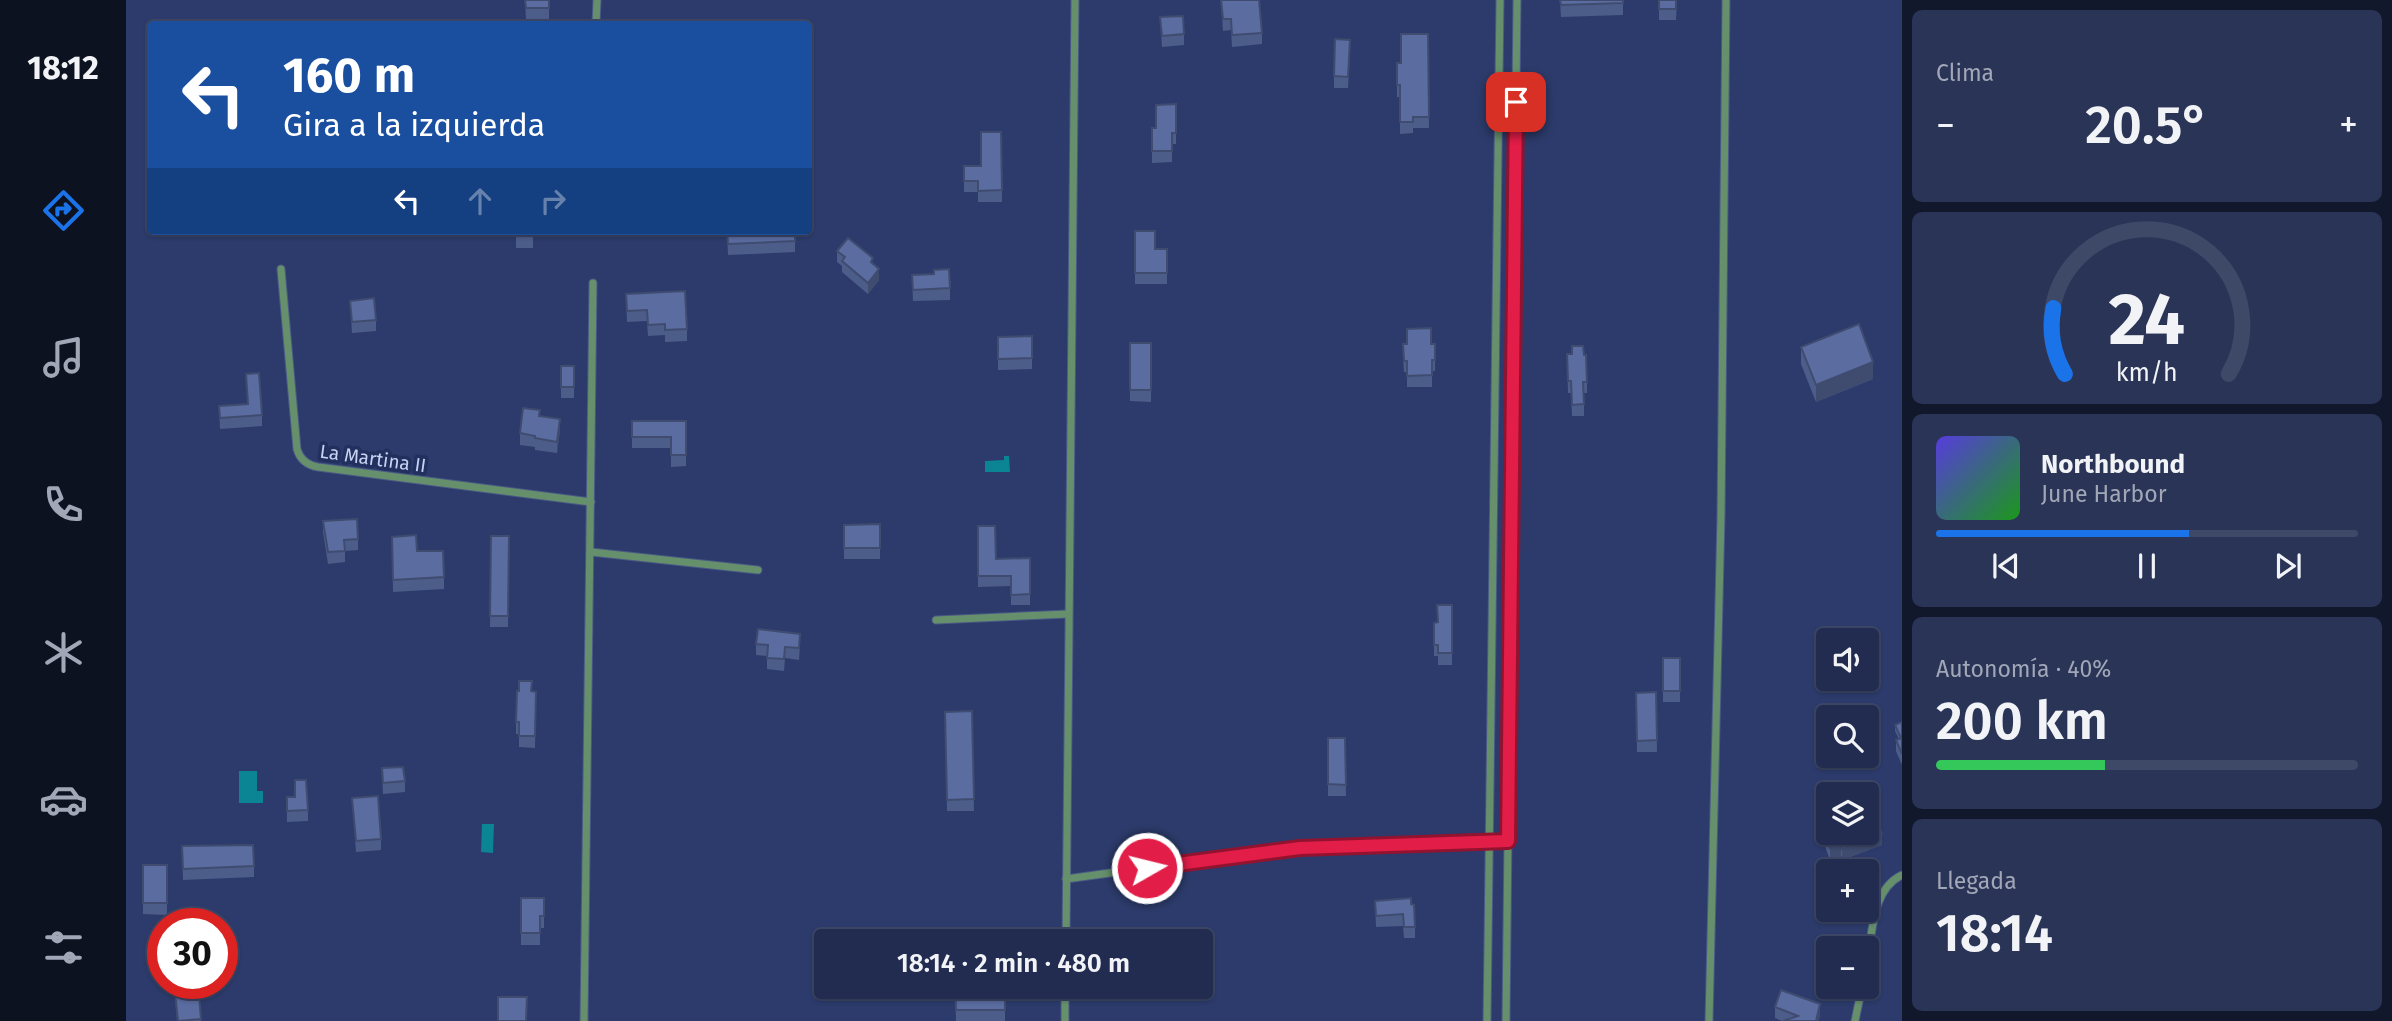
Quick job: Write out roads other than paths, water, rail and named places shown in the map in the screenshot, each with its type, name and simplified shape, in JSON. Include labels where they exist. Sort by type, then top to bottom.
[{"type":"street","points":[[596,21],[597,0]]},
{"type":"street","points":[[1066,929],[1075,0]]},
{"type":"street","points":[[1487,1021],[1500,0]]},
{"type":"street","points":[[1506,1021],[1517,0]]},
{"type":"street","points":[[1709,1021],[1721,516],[1726,0]]},
{"type":"street","name":"La Martina II","points":[[281,269],[297,449],[307,464],[592,502]]},
{"type":"street","points":[[584,1021],[593,284]]},
{"type":"street","points":[[591,552],[758,570]]},
{"type":"street","points":[[936,620],[1068,614]]},
{"type":"street","points":[[1066,879],[1284,849],[1508,841]]},
{"type":"street","points":[[1872,936],[1880,898],[1887,886],[1902,875]]},
{"type":"street","points":[[1065,999],[1065,1021]]},
{"type":"street","points":[[1855,1021],[1860,999]]}]
